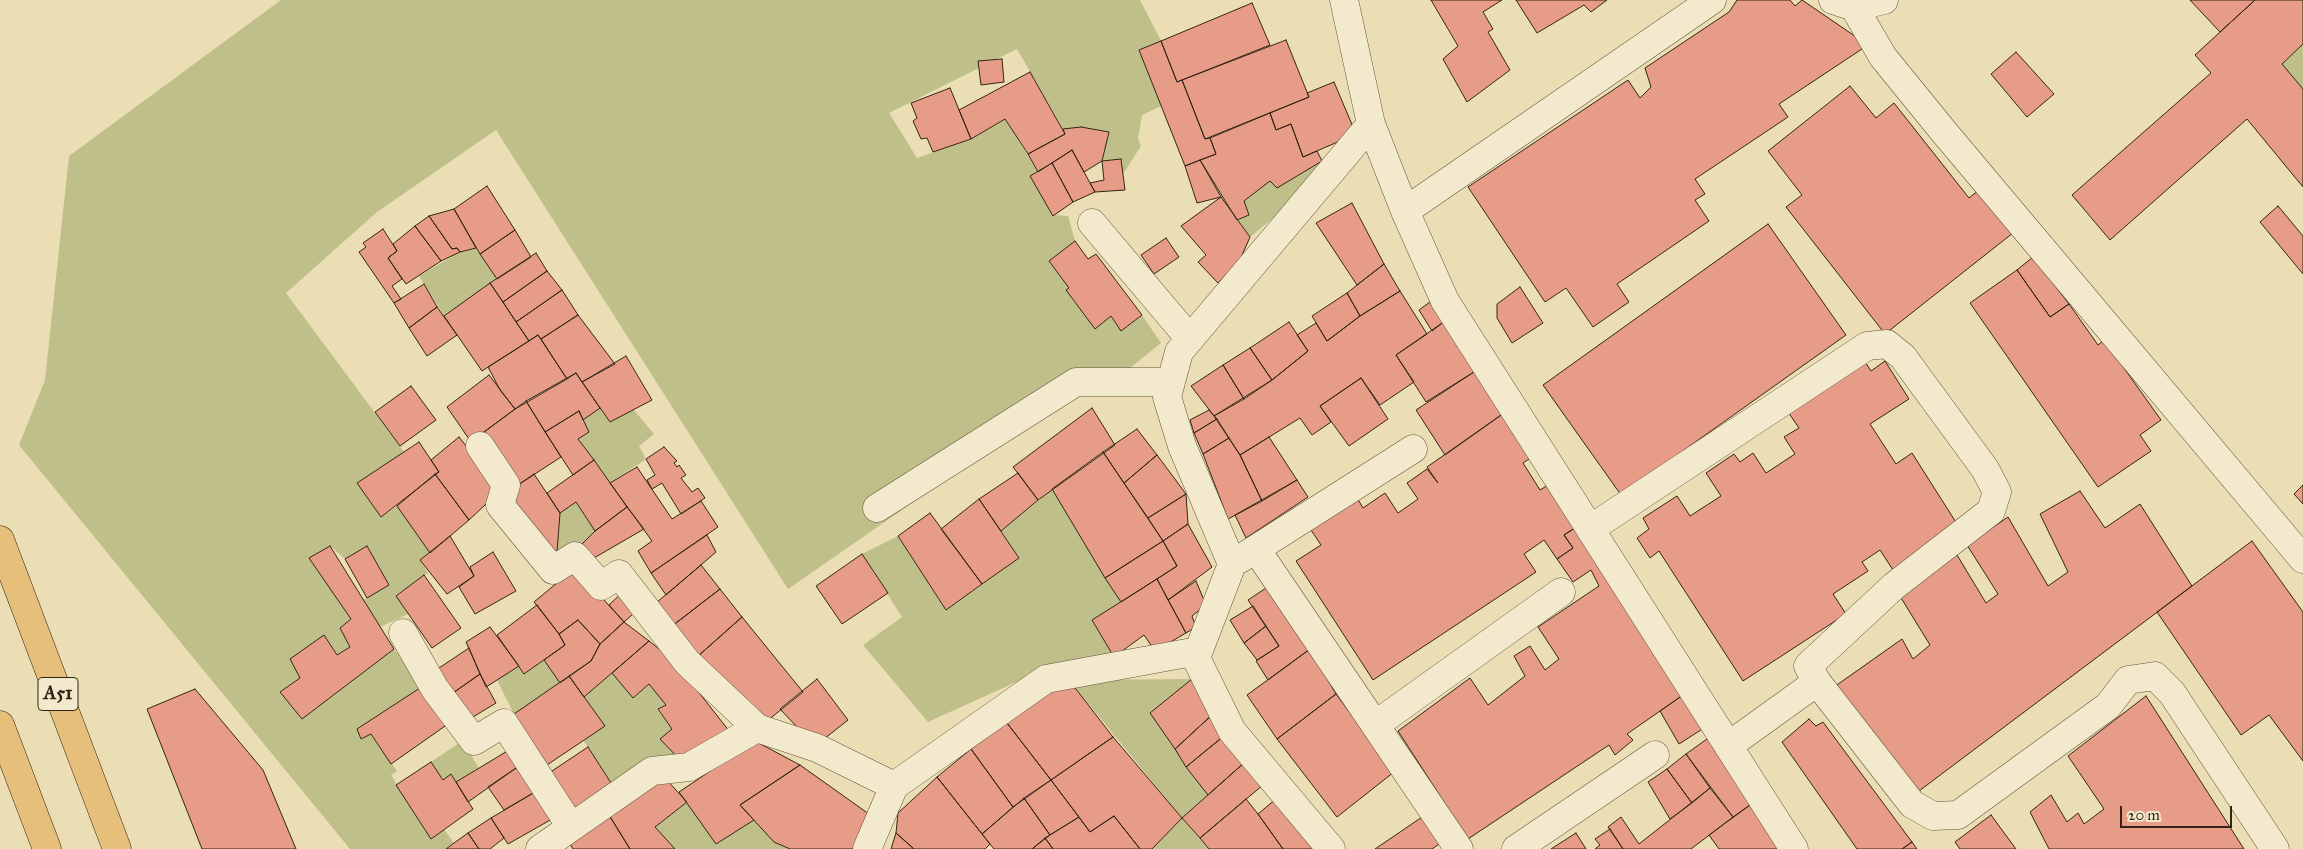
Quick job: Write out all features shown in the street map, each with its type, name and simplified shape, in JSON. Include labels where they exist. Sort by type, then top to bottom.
[{"type":"highway","name":"A51","points":[[0,540],[117,849]]},
{"type":"highway","points":[[0,725],[48,849]]},
{"type":"street","points":[[1405,211],[1712,0]]},
{"type":"street","points":[[1843,3],[1884,0]]},
{"type":"street","points":[[1843,3],[1883,57],[1938,124],[2303,559]]},
{"type":"street","points":[[1347,4],[1371,124],[1405,211],[1445,301],[1794,849]]},
{"type":"street","points":[[1232,564],[1182,446],[1167,397],[1179,352],[1371,124]]},
{"type":"street","points":[[1092,223],[1190,339]]},
{"type":"street","points":[[1590,529],[1867,346],[1887,344],[1903,357],[1985,469],[1997,492],[1991,511],[1894,586],[1808,666],[1817,682],[1912,804],[1933,816],[1958,815],[2108,706],[2128,680],[2154,676],[2172,693],[2186,718],[2275,849]]},
{"type":"street","points":[[877,508],[1076,382],[1171,382]]},
{"type":"street","points":[[480,446],[506,485],[500,505],[553,570],[575,556],[601,586],[619,574],[687,662],[757,728],[817,748],[894,786]]},
{"type":"street","points":[[1331,849],[1232,731],[1196,658],[1232,564],[1413,449]]},
{"type":"street","points":[[1256,549],[1459,849]]},
{"type":"street","points":[[1375,725],[1561,592]]},
{"type":"street","points":[[403,632],[435,689],[474,740],[504,723],[571,827]]},
{"type":"street","points":[[868,849],[894,786],[1046,679],[1198,651]]},
{"type":"street","points":[[1728,746],[1817,682]]},
{"type":"street","points":[[540,849],[652,771],[689,767],[757,728]]},
{"type":"street","points":[[1516,849],[1655,755]]},
{"type":"green space","points":[[281,0],[1140,0],[1161,41],[1140,50],[1161,106],[1142,115],[1138,138],[1141,146],[1123,174],[1120,159],[1102,161],[1109,132],[1081,127],[1063,129],[1017,49],[889,113],[917,158],[971,139],[1005,119],[1038,172],[1031,176],[1053,215],[1068,216],[1075,241],[1049,261],[1069,288],[1066,290],[1095,328],[1111,316],[1121,330],[1142,315],[1161,343],[1130,368],[1051,381],[1061,400],[788,589],[496,130],[377,212],[286,293],[404,452],[357,483],[381,517],[397,506],[430,553],[420,560],[428,573],[396,595],[408,614],[380,627],[363,600],[389,585],[367,546],[345,559],[330,546],[309,558],[351,619],[340,628],[350,647],[337,655],[324,635],[300,678],[280,692],[302,718],[394,649],[423,686],[357,729],[361,739],[371,734],[397,771],[391,775],[431,839],[444,829],[454,843],[446,849],[350,849],[19,445],[45,380],[69,156]]},
{"type":"green space","points":[[2303,44],[2303,89],[2282,64]]},
{"type":"green space","points":[[1322,161],[1323,177],[1250,237],[1238,220],[1249,215],[1244,201],[1270,181]]},
{"type":"green space","points":[[476,248],[497,279],[444,316],[419,276],[460,252]]},
{"type":"green space","points":[[600,408],[610,422],[633,409],[654,434],[639,446],[646,459],[610,483],[578,439],[589,432],[583,420]]},
{"type":"green space","points":[[1052,489],[1121,602],[1092,620],[1114,657],[1014,683],[928,722],[863,645],[902,617],[862,554],[898,536],[946,610],[1019,558],[1001,531]]},
{"type":"green space","points":[[576,502],[595,531],[577,549],[557,552],[560,513]]},
{"type":"green space","points":[[544,660],[560,683],[514,714],[497,680],[519,666],[525,674]]},
{"type":"green space","points":[[612,673],[633,698],[650,684],[666,705],[658,710],[672,729],[660,739],[681,761],[613,786],[583,740],[605,726],[584,697]]},
{"type":"green space","points":[[1192,679],[1175,749],[1208,795],[1182,818],[1069,680]]},
{"type":"green space","points":[[462,741],[479,768],[456,782],[451,774],[443,780],[431,762]]},
{"type":"green space","points":[[687,802],[716,844],[754,820],[790,849],[675,849],[655,827]]},
{"type":"green space","points":[[1182,818],[1209,849],[1152,849]]},
{"type":"building","points":[[1431,0],[1502,0],[1483,12],[1493,29],[1488,32],[1510,70],[1467,102],[1443,59],[1458,46]]},
{"type":"building","points":[[1516,0],[1607,0],[1591,12],[1584,5],[1537,33]]},
{"type":"building","points":[[1737,0],[1790,0],[1795,6],[1802,0],[1868,45],[1779,104],[1788,117],[1695,179],[1705,194],[1695,200],[1709,221],[1617,284],[1629,302],[1593,327],[1566,288],[1545,302],[1468,187],[1628,80],[1640,98],[1651,87],[1645,68],[1729,12]]},
{"type":"building","points":[[2190,0],[2255,0],[2220,32]]},
{"type":"building","points":[[2255,0],[2303,0],[2303,44],[2282,64],[2303,89],[2303,187],[2247,119],[2110,240],[2072,195],[2211,73],[2195,55]]},
{"type":"building","points":[[1252,3],[1270,45],[1177,82],[1161,41]]},
{"type":"building","points":[[1286,40],[1309,97],[1205,139],[1182,80]]},
{"type":"building","points":[[1161,41],[1177,82],[1182,80],[1205,139],[1210,138],[1216,154],[1185,166],[1139,50]]},
{"type":"building","points":[[2016,52],[2054,94],[2027,117],[1991,74]]},
{"type":"building","points":[[1002,59],[1004,82],[981,85],[978,61]]},
{"type":"building","points":[[1030,72],[1065,134],[1028,154],[1005,119],[971,139],[959,110]]},
{"type":"building","points":[[1334,82],[1356,134],[1303,157],[1291,124],[1276,130],[1270,113],[1309,97],[1307,93]]},
{"type":"building","points":[[1850,86],[1876,118],[1894,103],[1969,198],[1984,186],[2018,229],[1885,334],[1786,207],[1802,195],[1768,151]]},
{"type":"building","points":[[950,88],[971,139],[933,152],[927,138],[921,139],[913,121],[917,118],[911,103]]},
{"type":"building","points":[[1270,113],[1276,130],[1291,124],[1303,157],[1317,151],[1322,161],[1277,188],[1270,181],[1244,201],[1249,215],[1237,220],[1200,160],[1216,154],[1210,138]]},
{"type":"building","points":[[1081,127],[1109,132],[1102,161],[1084,172],[1072,150],[1038,172],[1028,154],[1065,134],[1063,129]]},
{"type":"building","points":[[1072,150],[1095,192],[1073,202],[1052,163]]},
{"type":"building","points":[[1121,159],[1125,190],[1095,192],[1090,183],[1104,180],[1102,161]]},
{"type":"building","points":[[1200,160],[1221,197],[1197,203],[1185,166]]},
{"type":"building","points":[[1052,163],[1073,202],[1053,216],[1030,176]]},
{"type":"building","points":[[487,186],[515,230],[480,254],[454,209]]},
{"type":"building","points":[[1221,197],[1250,237],[1240,260],[1218,283],[1198,262],[1206,255],[1181,226]]},
{"type":"building","points":[[1352,203],[1384,264],[1357,285],[1316,223]]},
{"type":"building","points":[[2278,206],[2303,236],[2303,274],[2260,222]]},
{"type":"building","points":[[454,209],[476,248],[460,252],[457,248],[452,249],[429,216]]},
{"type":"building","points":[[429,216],[452,249],[457,248],[460,252],[441,261],[415,226]]},
{"type":"building","points":[[1768,224],[1846,335],[1621,495],[1543,385]]},
{"type":"building","points":[[415,226],[441,261],[406,284],[388,258],[397,251],[393,244]]},
{"type":"building","points":[[383,229],[397,251],[388,258],[402,279],[392,286],[401,299],[394,303],[359,252],[366,247],[363,243]]},
{"type":"building","points":[[515,230],[531,257],[497,279],[480,254]]},
{"type":"building","points":[[1166,238],[1179,257],[1154,274],[1141,255]]},
{"type":"building","points":[[1075,241],[1088,259],[1096,254],[1142,315],[1121,331],[1111,316],[1095,329],[1066,290],[1069,288],[1049,261]]},
{"type":"building","points":[[536,253],[547,271],[503,302],[490,283]]},
{"type":"building","points":[[2033,257],[2069,304],[2050,317],[2017,270]]},
{"type":"building","points":[[1384,264],[1400,291],[1360,316],[1347,293]]},
{"type":"building","points":[[2017,270],[2050,317],[2069,304],[2098,345],[2104,340],[2161,420],[2140,435],[2151,451],[2098,487],[1970,303]]},
{"type":"building","points":[[547,271],[562,290],[516,322],[503,302]]},
{"type":"building","points":[[490,283],[529,341],[482,371],[444,316]]},
{"type":"building","points":[[424,284],[437,307],[409,328],[394,303]]},
{"type":"building","points":[[1520,287],[1543,323],[1512,343],[1497,318],[1497,304]]},
{"type":"building","points":[[562,290],[578,315],[541,339],[538,335],[529,341],[516,322]]},
{"type":"building","points":[[1400,291],[1427,334],[1396,355],[1414,382],[1380,405],[1361,378],[1320,406],[1331,422],[1312,435],[1300,418],[1240,455],[1214,416],[1272,380],[1308,351],[1297,335],[1316,323],[1327,341],[1360,316]]},
{"type":"building","points":[[1347,293],[1360,316],[1327,341],[1312,316]]},
{"type":"building","points":[[1434,299],[1445,321],[1432,331],[1419,310]]},
{"type":"building","points":[[437,307],[457,335],[427,356],[409,328]]},
{"type":"building","points":[[578,315],[615,364],[582,382],[576,373],[567,379],[541,339]]},
{"type":"building","points":[[1445,321],[1477,370],[1426,402],[1396,355]]},
{"type":"building","points":[[1289,322],[1308,351],[1272,380],[1250,348]]},
{"type":"building","points":[[538,335],[567,379],[515,409],[500,390],[488,367]]},
{"type":"building","points":[[1250,348],[1272,380],[1244,399],[1223,365]]},
{"type":"building","points":[[626,356],[652,400],[610,422],[582,382]]},
{"type":"building","points":[[1864,360],[1871,371],[1885,361],[1909,399],[1870,424],[1896,464],[1912,453],[1959,527],[1893,570],[1880,550],[1862,562],[1868,571],[1833,594],[1846,614],[1743,681],[1659,551],[1650,558],[1637,538],[1649,529],[1643,518],[1677,496],[1690,516],[1721,496],[1706,473],[1734,454],[1740,462],[1753,453],[1766,473],[1795,454],[1784,437],[1799,428],[1786,409]]},
{"type":"building","points":[[1223,365],[1244,399],[1214,416],[1191,386]]},
{"type":"building","points":[[1477,370],[1504,413],[1445,455],[1416,410]]},
{"type":"building","points":[[576,373],[600,408],[583,420],[579,411],[545,432],[526,401]]},
{"type":"building","points":[[489,375],[515,409],[480,435],[469,439],[447,407]]},
{"type":"building","points":[[1361,378],[1388,419],[1349,446],[1320,406]]},
{"type":"building","points":[[411,386],[436,420],[400,446],[375,412]]},
{"type":"building","points":[[526,401],[561,457],[518,485],[480,435]]},
{"type":"building","points":[[1092,408],[1115,445],[1038,500],[1013,467]]},
{"type":"building","points":[[1209,410],[1217,419],[1194,433],[1190,420]]},
{"type":"building","points":[[579,411],[589,432],[578,439],[594,460],[573,475],[545,432]]},
{"type":"building","points":[[1504,413],[1535,455],[1523,463],[1540,490],[1553,482],[1581,524],[1564,535],[1573,548],[1557,559],[1544,540],[1524,554],[1536,572],[1373,680],[1296,561],[1321,545],[1309,527],[1356,496],[1363,508],[1385,493],[1398,513],[1418,499],[1407,483],[1427,469],[1438,483],[1427,467]]},
{"type":"building","points":[[1217,419],[1229,438],[1203,454],[1194,433]]},
{"type":"building","points":[[1137,429],[1157,455],[1124,483],[1103,452]]},
{"type":"building","points":[[459,437],[501,490],[469,520],[435,474],[439,472],[431,460]]},
{"type":"building","points":[[1269,437],[1297,480],[1262,501],[1240,455]]},
{"type":"building","points":[[1229,438],[1240,455],[1262,501],[1228,519],[1203,454]]},
{"type":"building","points":[[419,442],[439,472],[381,517],[357,483]]},
{"type":"building","points":[[664,447],[677,461],[674,463],[677,467],[679,465],[686,475],[681,478],[692,492],[698,488],[705,498],[681,514],[662,483],[652,489],[647,480],[655,475],[646,459]]},
{"type":"building","points":[[1103,452],[1163,541],[1105,578],[1052,489]]},
{"type":"building","points":[[1157,455],[1186,494],[1148,518],[1124,483]]},
{"type":"building","points":[[594,460],[627,507],[595,531],[576,502],[560,513],[547,493]]},
{"type":"building","points":[[637,467],[672,519],[701,501],[718,527],[651,573],[638,551],[652,541],[610,483]]},
{"type":"building","points":[[1018,473],[1038,500],[1001,531],[979,499]]},
{"type":"building","points":[[435,474],[469,520],[430,553],[397,506]]},
{"type":"building","points":[[534,474],[560,513],[557,552],[545,550],[508,504],[518,485]]},
{"type":"building","points":[[1297,480],[1308,497],[1246,538],[1235,515]]},
{"type":"building","points":[[2303,485],[2303,504],[2294,494]]},
{"type":"building","points":[[2080,491],[2105,528],[2140,504],[2192,586],[1915,794],[1834,687],[1902,639],[1913,659],[1930,645],[1898,593],[1954,550],[1986,603],[1998,594],[1967,545],[2008,517],[2048,586],[2068,572],[2040,514]]},
{"type":"building","points":[[1186,494],[1188,524],[1163,541],[1148,518]]},
{"type":"building","points":[[979,499],[1019,558],[982,584],[941,529]]},
{"type":"building","points":[[627,507],[644,529],[587,562],[577,549],[595,531]]},
{"type":"building","points":[[930,513],[982,584],[946,610],[898,536]]},
{"type":"building","points":[[1188,524],[1212,567],[1168,600],[1157,579],[1177,566],[1163,541]]},
{"type":"building","points":[[1581,524],[1683,695],[1627,734],[1633,740],[1615,755],[1609,745],[1468,839],[1398,731],[1470,678],[1488,705],[1525,676],[1514,656],[1530,646],[1545,670],[1559,659],[1538,627],[1599,586],[1591,570],[1573,582],[1557,559],[1573,548],[1564,535]]},
{"type":"building","points":[[707,535],[716,552],[666,595],[651,573]]},
{"type":"building","points":[[450,536],[474,576],[447,594],[420,560]]},
{"type":"building","points":[[1163,541],[1177,566],[1121,602],[1105,578]]},
{"type":"building","points":[[2252,541],[2303,612],[2303,761],[2269,715],[2241,735],[2157,612]]},
{"type":"building","points":[[330,546],[394,649],[302,719],[280,692],[300,678],[290,659],[324,635],[337,655],[350,647],[340,628],[351,619],[309,558]]},
{"type":"building","points":[[367,546],[389,585],[367,598],[345,559]]},
{"type":"building","points":[[493,552],[516,591],[475,614],[459,587],[474,576],[470,567]]},
{"type":"building","points":[[862,554],[888,593],[842,624],[816,586]]},
{"type":"building","points":[[701,565],[720,589],[667,630],[650,608]]},
{"type":"building","points":[[575,568],[624,622],[600,644],[578,620],[559,634],[534,602]]},
{"type":"building","points":[[424,575],[461,628],[432,648],[396,596]]},
{"type":"building","points":[[1157,579],[1186,633],[1155,651],[1144,635],[1114,657],[1092,620]]},
{"type":"building","points":[[1196,581],[1206,605],[1192,616],[1196,627],[1186,633],[1168,600]]},
{"type":"building","points":[[1272,584],[1310,649],[1268,680],[1256,661],[1279,646],[1248,600]]},
{"type":"building","points":[[720,589],[742,617],[697,657],[667,630]]},
{"type":"building","points":[[625,590],[641,607],[624,622],[609,605]]},
{"type":"building","points":[[537,605],[565,645],[524,674],[497,635]]},
{"type":"building","points":[[1253,606],[1266,626],[1244,643],[1230,620]]},
{"type":"building","points":[[742,617],[803,692],[762,725],[697,657]]},
{"type":"building","points":[[578,620],[600,644],[591,661],[560,683],[544,660],[565,645],[559,634]]},
{"type":"building","points":[[624,622],[649,641],[584,697],[569,676],[591,661],[600,644]]},
{"type":"building","points":[[1266,626],[1279,646],[1257,660],[1244,643]]},
{"type":"building","points":[[490,627],[519,666],[486,687],[466,642]]},
{"type":"building","points":[[649,641],[674,661],[730,732],[681,761],[660,739],[672,729],[658,709],[666,705],[649,684],[633,698],[612,673]]},
{"type":"building","points":[[469,648],[480,674],[453,693],[433,672]]},
{"type":"building","points":[[1310,649],[1336,694],[1277,739],[1247,695]]},
{"type":"building","points":[[480,674],[496,703],[468,720],[453,693]]},
{"type":"building","points":[[569,676],[605,726],[544,767],[514,714]]},
{"type":"building","points":[[817,679],[848,720],[815,746],[780,709]]},
{"type":"building","points":[[1192,679],[1213,714],[1175,749],[1150,713]]},
{"type":"building","points":[[1069,680],[1113,737],[1051,780],[1007,723]]},
{"type":"building","points":[[423,686],[448,724],[391,764],[371,734],[361,739],[357,729]]},
{"type":"building","points":[[195,689],[263,770],[296,849],[202,849],[147,709]]},
{"type":"building","points":[[1336,694],[1394,772],[1337,817],[1277,739]]},
{"type":"building","points":[[1683,695],[1704,728],[1679,744],[1660,711]]},
{"type":"building","points":[[2146,696],[2244,849],[2049,849],[2030,812],[2051,795],[2067,822],[2078,813],[2084,824],[2104,809],[2068,756]]},
{"type":"building","points":[[1213,714],[1225,735],[1186,767],[1175,749]]},
{"type":"building","points":[[1809,719],[1816,726],[1823,722],[1912,842],[1902,849],[1857,849],[1782,742]]},
{"type":"building","points":[[1007,723],[1051,780],[1013,807],[971,749]]},
{"type":"building","points":[[1714,734],[1757,800],[1733,817],[1686,754]]},
{"type":"building","points":[[1225,735],[1245,762],[1208,795],[1186,767]]},
{"type":"building","points":[[1113,737],[1182,818],[1152,849],[1140,849],[1114,816],[1090,832],[1051,780]]},
{"type":"building","points":[[755,741],[800,765],[740,805],[754,820],[716,844],[679,792]]},
{"type":"building","points":[[588,747],[613,786],[573,811],[549,773]]},
{"type":"building","points":[[971,749],[1013,807],[982,834],[937,777]]},
{"type":"building","points":[[509,750],[519,766],[468,802],[456,782]]},
{"type":"building","points":[[1686,754],[1710,788],[1692,803],[1667,769]]},
{"type":"building","points":[[431,762],[443,780],[451,774],[473,809],[431,839],[396,785]]},
{"type":"building","points":[[1245,762],[1263,785],[1200,838],[1182,818]]},
{"type":"building","points":[[800,765],[876,819],[860,849],[790,849],[774,842],[740,805]]},
{"type":"building","points":[[519,766],[535,792],[504,810],[488,787]]},
{"type":"building","points":[[1667,769],[1692,803],[1670,819],[1648,782]]},
{"type":"building","points":[[664,777],[687,802],[655,827],[675,849],[630,849],[609,815]]},
{"type":"building","points":[[937,777],[990,844],[985,849],[914,849],[896,833],[898,813]]},
{"type":"building","points":[[1051,780],[1079,817],[1050,835],[1024,798]]},
{"type":"building","points":[[1710,788],[1733,817],[1691,849],[1623,849],[1608,827],[1621,817],[1639,844]]},
{"type":"building","points":[[535,792],[552,819],[508,844],[491,818]]},
{"type":"building","points":[[1024,798],[1050,835],[1032,849],[994,849],[982,834]]},
{"type":"building","points":[[1277,798],[1324,849],[1283,849],[1258,814]]},
{"type":"building","points":[[1246,799],[1283,849],[1209,849],[1200,838]]},
{"type":"building","points":[[1757,800],[1788,849],[1719,849],[1709,835]]},
{"type":"building","points":[[1428,813],[1445,840],[1432,849],[1375,849]]},
{"type":"building","points":[[609,815],[630,849],[573,849],[566,837]]},
{"type":"building","points":[[1991,815],[2016,849],[1960,849],[1955,842]]},
{"type":"building","points":[[1114,816],[1140,849],[1053,849],[1045,838],[1079,817],[1090,832]]},
{"type":"building","points":[[491,818],[504,838],[490,849],[479,849],[468,833]]},
{"type":"building","points":[[1610,829],[1623,849],[1595,849],[1600,845],[1595,839]]},
{"type":"building","points":[[468,833],[479,849],[446,849],[454,843]]},
{"type":"building","points":[[896,833],[914,849],[891,849]]},
{"type":"building","points":[[1576,833],[1586,849],[1551,849]]},
{"type":"building","points":[[1045,838],[1053,849],[1032,849]]},
{"type":"building","points":[[1912,842],[1917,849],[1902,849]]}]
